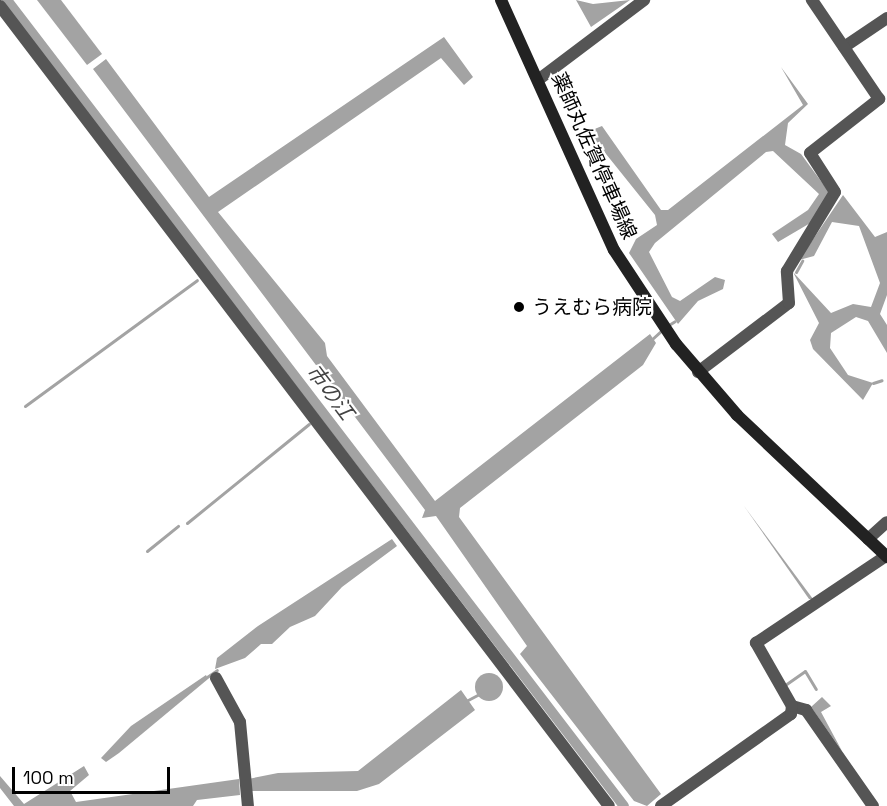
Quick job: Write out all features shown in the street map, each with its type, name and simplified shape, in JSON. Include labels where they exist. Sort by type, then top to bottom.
[{"type":"main road","name":"薬師丸佐賀停車場線","points":[[501,0],[614,250],[662,323],[698,372]]},
{"type":"main road","points":[[698,372],[886,557]]},
{"type":"street","points":[[538,80],[644,0]]},
{"type":"street","points":[[698,372],[789,303],[788,271],[831,205],[831,181],[810,153],[879,99],[812,0]]},
{"type":"street","points":[[0,6],[609,806]]},
{"type":"street","points":[[844,47],[887,18]]},
{"type":"street","points":[[868,539],[887,522]]},
{"type":"street","points":[[662,805],[791,714],[792,706],[756,643],[886,557]]},
{"type":"street","points":[[216,678],[240,722],[248,806]]},
{"type":"street","points":[[792,706],[806,710],[873,806]]},
{"type":"shaded area","points":[[37,0],[61,0],[102,54],[87,65]]},
{"type":"shaded area","points":[[576,0],[593,4],[630,0],[591,27]]},
{"type":"shaded area","points":[[444,37],[473,77],[464,85],[441,58],[218,212],[325,343],[327,356],[435,501],[650,334],[656,343],[643,365],[460,508],[459,517],[661,794],[647,806],[634,801],[520,654],[527,646],[436,516],[422,518],[425,510],[93,69],[106,59],[209,197]]},
{"type":"shaded area","points":[[781,67],[808,104],[788,123],[785,145],[801,154],[829,192],[812,222],[778,242],[772,234],[808,210],[819,194],[773,151],[766,152],[655,243],[649,252],[672,297],[680,301],[715,277],[725,280],[723,289],[698,301],[678,324],[629,253],[636,239],[657,225],[655,215],[594,139],[578,144],[577,136],[602,126],[661,210],[668,210],[803,105]]},
{"type":"shaded area","points":[[843,195],[875,237],[887,232],[887,295],[880,314],[887,325],[887,353],[868,321],[856,317],[831,333],[830,348],[848,375],[873,383],[863,400],[813,349],[810,340],[819,323],[793,272],[831,313],[853,304],[871,307],[880,283],[859,226],[832,222],[814,256],[799,260]]},
{"type":"shaded area","points":[[744,506],[813,599],[809,599]]},
{"type":"shaded area","points":[[392,539],[397,546],[342,587],[315,616],[290,627],[272,644],[261,644],[245,658],[215,669],[217,658],[258,626]]},
{"type":"shaded area","points":[[489,673],[499,677],[503,687],[499,697],[489,701],[479,697],[475,687],[479,677]]},
{"type":"shaded area","points":[[206,675],[208,679],[119,753],[106,762],[101,758],[131,726]]},
{"type":"shaded area","points":[[461,690],[475,710],[379,784],[357,791],[250,791],[248,779],[278,773],[358,771]]},
{"type":"shaded area","points":[[822,697],[831,706],[821,712],[842,751],[811,707]]},
{"type":"shaded area","points":[[84,766],[89,775],[70,791],[76,802],[239,779],[240,795],[197,800],[193,806],[14,806],[0,788],[0,776],[24,804]]},
{"type":"waterway","name":"市の江","points":[[7,0],[624,806]]},
{"type":"waterway","points":[[796,272],[802,261]]},
{"type":"waterway","points":[[25,406],[197,280]]},
{"type":"waterway","points":[[667,326],[675,321]]},
{"type":"waterway","points":[[651,340],[662,330]]},
{"type":"waterway","points":[[873,383],[882,380]]},
{"type":"waterway","points":[[187,523],[309,424]]},
{"type":"waterway","points":[[147,551],[178,526]]},
{"type":"waterway","points":[[207,677],[217,670]]},
{"type":"waterway","points":[[785,685],[805,671],[816,689]]},
{"type":"waterway","points":[[466,701],[479,694]]},
{"type":"place","name":"うえむら病院","points":[[519,307]]}]
